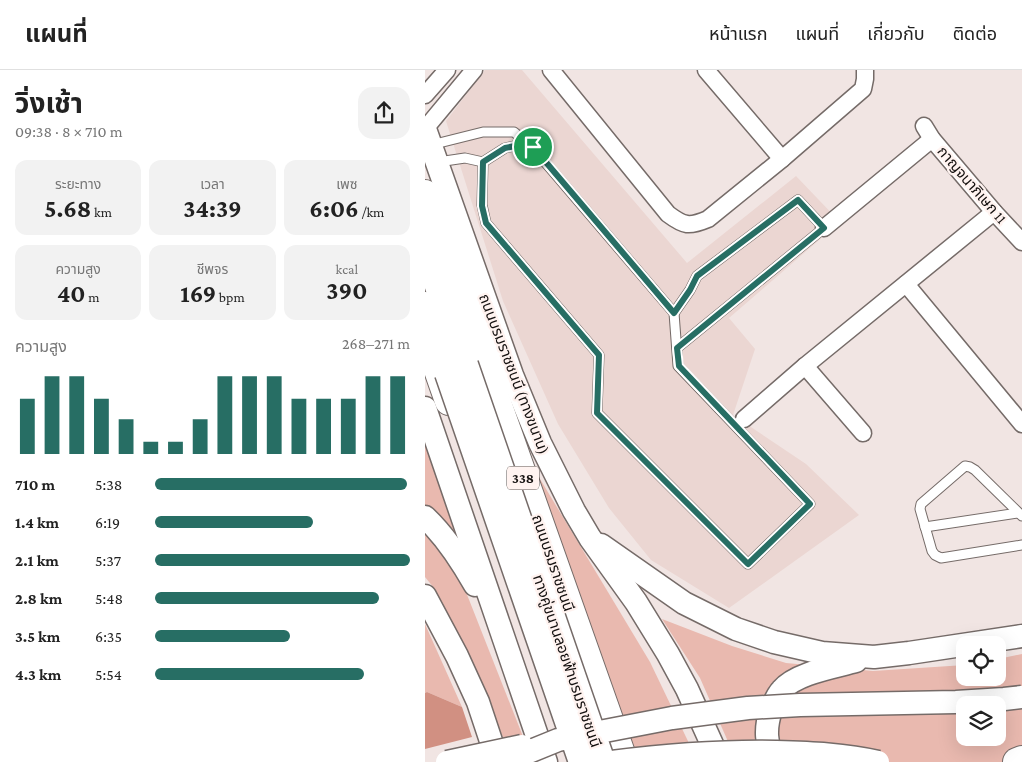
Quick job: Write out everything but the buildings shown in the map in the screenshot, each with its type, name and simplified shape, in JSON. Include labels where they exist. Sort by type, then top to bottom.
[{"type":"highway","name":"ถนนบรมราชชนนี","points":[[425,194],[623,762]]},
{"type":"highway","points":[[425,333],[566,751]]},
{"type":"highway","points":[[1017,762],[1022,760]]},
{"type":"main road","name":"ถนนบรมราชชนนี (ทางขนาน)","points":[[429,141],[490,314],[539,443],[590,538],[636,602],[668,654],[687,689],[719,762]]},
{"type":"main road","name":"ทางคู่ขนานลอยฟ้าบรมราชชนนี","points":[[425,248],[602,762]]},
{"type":"main road","name":"ทางคู่ขนานลอยฟ้าบรมราชชนนี","points":[[425,305],[582,762]]},
{"type":"main road","points":[[425,408],[546,762]]},
{"type":"main road","points":[[425,517],[444,536],[461,560],[504,639]]},
{"type":"main road","points":[[590,538],[684,603],[736,629],[774,642],[822,653],[874,656],[909,654],[1022,636]]},
{"type":"main road","points":[[425,596],[457,656],[478,702],[498,762]]},
{"type":"main road","points":[[773,762],[767,742],[767,722],[774,701],[782,689],[791,681],[805,675],[874,656]]},
{"type":"main road","points":[[504,762],[566,751],[672,718],[748,708],[966,701],[1022,697]]},
{"type":"main road","points":[[447,762],[507,749],[566,751]]},
{"type":"main road","points":[[612,762],[717,752],[830,754],[878,762]]},
{"type":"street","points":[[425,95],[447,70]]},
{"type":"street","points":[[429,141],[474,70]]},
{"type":"street","points":[[551,70],[668,214],[679,223],[689,224],[708,219],[782,159],[863,89],[865,70]]},
{"type":"street","points":[[706,70],[782,159]]},
{"type":"street","name":"กาญจนาภิเษก 11","points":[[824,228],[928,132],[994,212],[1022,242]]},
{"type":"street","points":[[744,419],[805,366],[994,212]]},
{"type":"street","points":[[906,284],[1022,424]]},
{"type":"street","points":[[805,366],[863,433]]},
{"type":"lane","points":[[429,141],[483,132],[514,132],[533,147],[674,313],[679,366],[810,504],[748,564],[597,413],[599,355],[486,223],[482,206],[483,162]]},
{"type":"lane","points":[[429,141],[465,158],[483,162],[505,148],[515,146],[533,147]]},
{"type":"lane","points":[[674,313],[697,276],[798,200],[824,228],[677,348]]},
{"type":"lane","points":[[1020,514],[975,470],[965,466],[921,504],[920,509],[932,551],[941,558],[1022,545]]},
{"type":"lane","points":[[925,527],[1020,514]]},
{"type":"shaded area","points":[[485,70],[522,70],[687,263],[796,176],[840,222],[729,318],[755,349],[733,415],[806,464],[859,515],[729,608],[651,560],[609,508],[558,424],[503,301],[446,121]]},
{"type":"shaded area","points":[[425,438],[461,541],[425,505]]},
{"type":"shaded area","points":[[516,439],[650,662],[698,762],[627,762]]},
{"type":"shaded area","points":[[425,528],[440,543],[466,592],[533,762],[512,762],[503,737],[434,588],[425,577]]},
{"type":"shaded area","points":[[662,619],[732,646],[786,663],[873,671],[956,666],[956,686],[1006,686],[1006,657],[1022,654],[1022,762],[737,762],[700,678]]},
{"type":"shaded area","points":[[425,624],[462,707],[427,692],[425,693]]},
{"type":"shaded area","points":[[427,692],[462,707],[472,737],[425,749],[425,693]]},
{"type":"route","points":[[515,146],[533,147],[674,313],[697,276],[798,200],[824,228],[677,348],[679,366],[810,504],[748,564],[597,413],[599,355],[486,223],[482,206],[483,162],[505,148],[515,146]]}]
